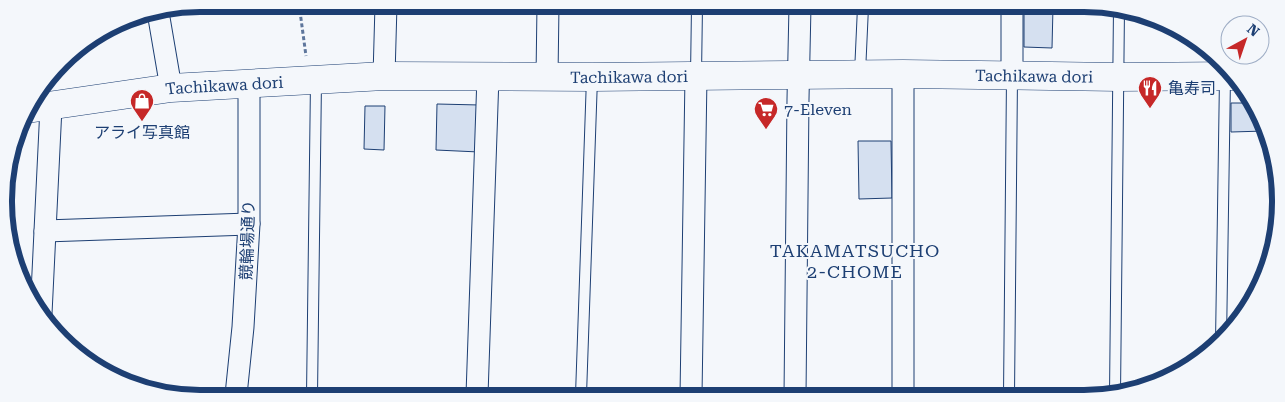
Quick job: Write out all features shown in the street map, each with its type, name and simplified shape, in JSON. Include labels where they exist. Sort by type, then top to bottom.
[{"type":"main road","name":"Tachikawa dori","points":[[39,108],[172,88],[250,84],[311,69],[384,76],[592,77],[903,74],[1119,77],[1225,76]]},
{"type":"street","points":[[384,76],[386,12]]},
{"type":"street","points":[[547,76],[548,12]]},
{"type":"street","points":[[795,390],[800,12]]},
{"type":"street","points":[[1012,12],[1012,76]]},
{"type":"street","points":[[159,17],[172,88]]},
{"type":"street","points":[[903,74],[903,390]]},
{"type":"street","points":[[477,390],[488,76]]},
{"type":"street","points":[[691,390],[696,76]]},
{"type":"street","name":"競輪場通り","points":[[237,390],[243,327],[249,224],[250,84]]},
{"type":"street","points":[[39,108],[46,232],[42,302]]},
{"type":"street","points":[[46,232],[249,224]]},
{"type":"lane","points":[[696,76],[697,12]]},
{"type":"lane","points":[[860,75],[864,12]]},
{"type":"lane","points":[[1115,387],[1119,16]]},
{"type":"lane","points":[[311,69],[312,390]]},
{"type":"lane","points":[[1009,390],[1012,76]]},
{"type":"lane","points":[[581,390],[592,77]]},
{"type":"lane","points":[[1221,330],[1228,79]]},
{"type":"path","points":[[300,12],[311,69]]},
{"type":"building","points":[[1024,12],[1053,12],[1052,48],[1024,47]]},
{"type":"building","points":[[1231,103],[1245,103],[1259,131],[1231,132]]},
{"type":"building","points":[[437,104],[480,105],[479,152],[436,150]]},
{"type":"building","points":[[365,106],[385,106],[384,150],[364,149]]},
{"type":"building","points":[[858,141],[891,141],[892,198],[859,199]]},
{"type":"place","name":"亀寿司","points":[[1150,109]]},
{"type":"place","name":"アライ写真館","points":[[142,122]]},
{"type":"place","name":"7-Eleven","points":[[766,130]]},
{"type":"district","name":"TAKAMATSUCHO 2-CHOME","points":[[855,261]]}]
